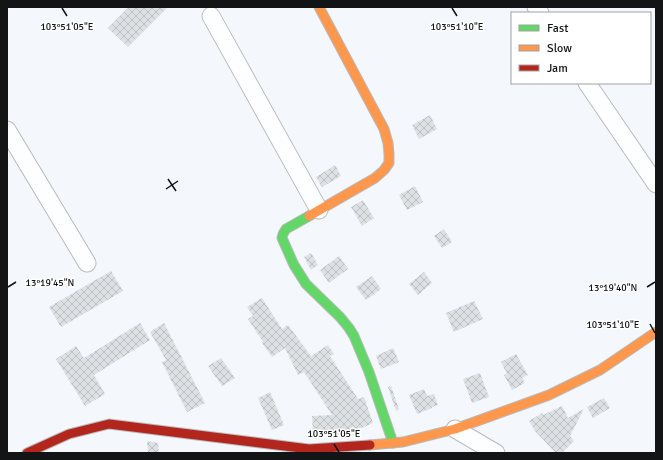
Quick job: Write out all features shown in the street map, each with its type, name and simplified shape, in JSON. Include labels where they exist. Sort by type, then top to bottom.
[{"type":"street","points":[[319,7],[384,129],[388,142],[389,160],[388,166],[375,178],[286,229],[282,238],[294,264],[309,288],[336,313],[350,330],[359,347],[371,377],[393,443]]},
{"type":"street","points":[[211,16],[319,210]]},
{"type":"street","points":[[588,84],[656,184]]},
{"type":"street","points":[[7,130],[87,263]]},
{"type":"street","points":[[27,453],[69,434],[109,424],[309,449],[403,442],[455,429],[549,396],[600,370],[656,332]]},
{"type":"street","points":[[455,429],[496,453]]},
{"type":"building","points":[[129,7],[168,7],[128,47],[108,28]]},
{"type":"building","points":[[430,115],[437,129],[419,139],[412,125]]},
{"type":"building","points":[[335,165],[341,176],[322,187],[316,177]]},
{"type":"building","points":[[415,186],[423,202],[407,210],[399,195]]},
{"type":"building","points":[[363,200],[374,218],[362,226],[351,207]]},
{"type":"building","points":[[444,229],[452,242],[442,248],[434,236]]},
{"type":"building","points":[[311,253],[318,265],[311,270],[304,257]]},
{"type":"building","points":[[339,256],[348,269],[329,283],[320,270]]},
{"type":"building","points":[[111,271],[123,291],[61,327],[49,307]]},
{"type":"building","points":[[424,272],[432,283],[418,295],[409,284]]},
{"type":"building","points":[[372,276],[381,289],[366,300],[356,287]]},
{"type":"building","points":[[262,298],[282,329],[288,325],[311,356],[328,345],[334,354],[330,356],[358,399],[364,397],[373,423],[347,434],[313,435],[312,416],[332,415],[304,372],[298,375],[285,348],[272,357],[262,343],[263,342],[248,319],[253,316],[247,307]]},
{"type":"building","points":[[474,301],[483,319],[454,332],[446,313]]},
{"type":"building","points":[[140,323],[150,340],[94,375],[105,394],[85,406],[56,359],[76,346],[84,358]]},
{"type":"building","points":[[164,323],[205,403],[187,412],[162,362],[166,360],[150,332]]},
{"type":"building","points":[[393,348],[399,362],[381,369],[376,356]]},
{"type":"building","points":[[516,354],[528,375],[522,378],[525,383],[512,390],[504,375],[507,374],[501,362]]},
{"type":"building","points":[[221,358],[235,378],[222,386],[208,366]]},
{"type":"building","points":[[480,373],[489,397],[472,403],[463,379]]},
{"type":"building","points":[[391,386],[399,409],[396,411],[388,387]]},
{"type":"building","points":[[424,389],[427,396],[434,394],[438,405],[417,414],[409,395]]},
{"type":"building","points":[[270,392],[284,425],[272,430],[258,398]]},
{"type":"building","points":[[604,398],[610,408],[593,418],[587,407]]},
{"type":"building","points":[[562,406],[568,418],[584,409],[570,436],[574,441],[562,453],[556,453],[535,431],[529,421],[542,413],[543,415]]},
{"type":"building","points":[[147,441],[158,443],[159,453],[148,453]]},
{"type":"traffic: fast","points":[[309,216],[286,229],[282,238],[294,265],[306,284],[340,317],[354,336],[369,372],[393,443]]},
{"type":"traffic: slow","points":[[309,216],[375,178],[389,163],[388,143],[384,129],[319,7]]},
{"type":"traffic: slow","points":[[370,445],[403,442],[455,429],[549,395],[600,370],[656,332]]},
{"type":"traffic: jam","points":[[27,453],[69,434],[109,424],[309,449],[370,445]]}]
